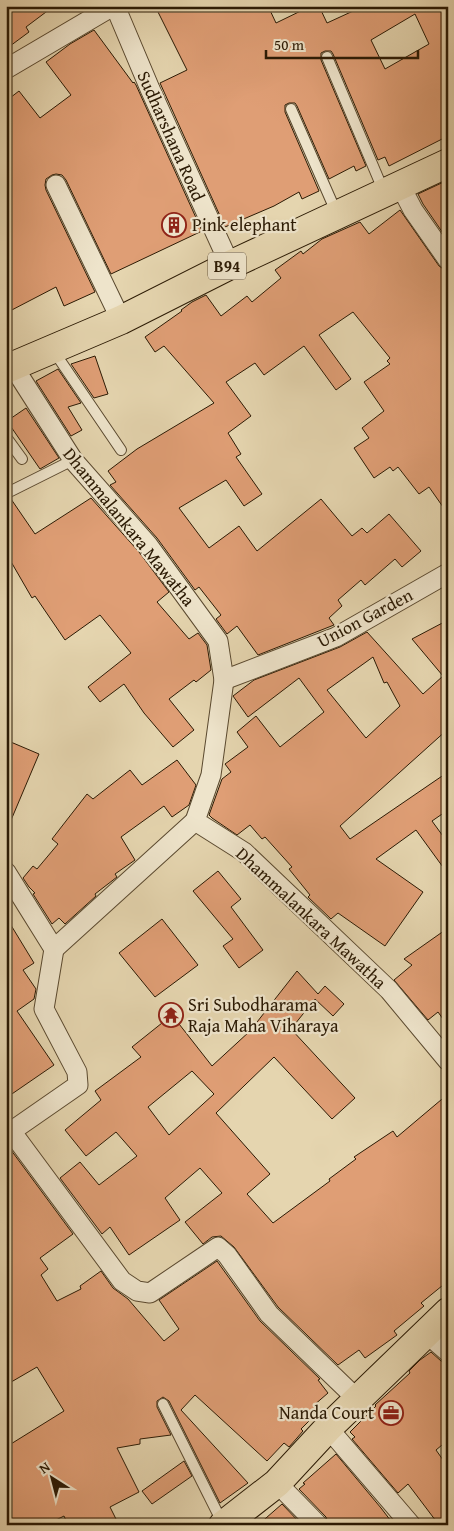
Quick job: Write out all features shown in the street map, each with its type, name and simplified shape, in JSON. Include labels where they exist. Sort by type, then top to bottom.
[{"type":"main road","name":"B94","points":[[10,368],[52,348],[121,320],[230,265],[448,163]]},
{"type":"main road","points":[[223,1525],[277,1483],[328,1428],[448,1312]]},
{"type":"street","points":[[6,69],[114,6]]},
{"type":"street","name":"Sudharshana Road","points":[[114,6],[230,265]]},
{"type":"street","points":[[56,185],[121,320]]},
{"type":"street","points":[[392,189],[413,210],[448,260]]},
{"type":"street","name":"Dhammalankara Mawatha","points":[[10,368],[73,460],[148,545],[218,641],[224,680],[211,775],[195,821],[244,852],[389,990],[448,1061]]},
{"type":"street","name":"Union Garden","points":[[224,680],[336,637],[448,573]]},
{"type":"street","points":[[195,821],[54,950],[44,1009],[77,1072],[78,1085],[9,1133],[122,1281],[137,1291],[150,1294],[218,1247],[227,1255],[269,1314],[357,1400]]},
{"type":"street","points":[[6,872],[54,950]]},
{"type":"street","points":[[426,1333],[448,1352]]},
{"type":"street","points":[[328,1428],[411,1525]]},
{"type":"street","points":[[277,1483],[318,1525]]},
{"type":"lane","points":[[327,57],[392,189]]},
{"type":"lane","points":[[292,110],[337,215]]},
{"type":"lane","points":[[52,348],[121,450]]},
{"type":"lane","points":[[6,437],[22,459]]},
{"type":"lane","points":[[7,493],[73,460]]},
{"type":"lane","points":[[163,1404],[223,1525]]},
{"type":"building","points":[[6,6],[54,6],[26,27],[29,32],[6,49]]},
{"type":"building","points":[[155,6],[268,6],[276,23],[311,6],[319,6],[327,23],[364,6],[448,6],[448,136],[389,166],[385,157],[378,160],[333,54],[331,51],[325,51],[321,53],[321,60],[366,166],[356,171],[354,166],[329,179],[297,106],[295,103],[289,103],[285,105],[285,112],[319,191],[302,199],[299,192],[274,206],[225,227],[160,83],[187,70]],"holes":[[[415,14],[429,44],[385,69],[371,40]]]},
{"type":"building","points":[[94,30],[136,85],[202,231],[111,274],[66,180],[62,175],[52,175],[46,179],[46,190],[95,292],[64,306],[56,287],[6,313],[6,101],[19,91],[40,118],[71,95],[46,62],[70,44]]},
{"type":"building","points":[[448,180],[448,239],[447,239],[418,194]]},
{"type":"building","points":[[400,210],[439,266],[448,272],[448,514],[429,487],[419,494],[398,467],[393,471],[390,467],[374,478],[354,448],[369,438],[362,428],[384,411],[364,382],[390,364],[387,361],[390,358],[353,312],[319,335],[351,379],[336,390],[304,346],[264,375],[255,363],[226,382],[251,416],[228,433],[241,454],[236,457],[262,494],[244,506],[226,480],[179,508],[209,548],[239,526],[257,551],[321,499],[352,536],[362,528],[367,533],[389,514],[421,551],[402,567],[395,559],[365,585],[361,580],[338,600],[342,606],[329,618],[334,625],[258,655],[237,626],[227,634],[216,619],[221,615],[199,587],[195,590],[157,538],[110,485],[116,482],[108,471],[137,449],[214,403],[164,346],[155,352],[145,337],[192,302],[206,295],[221,316],[247,296],[252,302],[281,278],[275,270],[301,251],[303,254],[322,239],[360,222],[369,234]]},
{"type":"building","points":[[95,356],[108,394],[94,398],[71,364]]},
{"type":"building","points":[[58,369],[81,403],[68,407],[82,430],[71,436],[36,381]]},
{"type":"building","points":[[26,408],[59,458],[40,469],[7,421]]},
{"type":"building","points":[[91,498],[139,552],[169,592],[157,602],[189,639],[198,633],[207,645],[211,670],[169,699],[194,730],[173,747],[144,713],[124,684],[100,702],[88,687],[131,653],[100,615],[65,640],[35,596],[32,598],[6,553],[6,500],[11,499],[35,534]]},
{"type":"building","points":[[448,620],[448,729],[340,826],[350,839],[448,772],[448,810],[432,821],[448,843],[448,874],[416,830],[376,859],[423,892],[385,946],[338,913],[331,919],[308,897],[310,895],[289,869],[292,867],[265,837],[262,839],[250,825],[237,835],[209,815],[222,779],[231,772],[225,764],[248,747],[237,732],[256,716],[280,747],[324,712],[299,678],[248,717],[233,696],[254,680],[340,647],[367,632],[423,694],[443,676],[412,639]],"holes":[[[373,657],[384,683],[387,682],[400,706],[366,738],[327,690]]]},
{"type":"building","points":[[6,740],[39,754],[6,832]]},
{"type":"building","points":[[177,760],[196,785],[189,805],[172,817],[164,806],[121,837],[135,860],[115,874],[117,877],[95,894],[96,896],[65,924],[59,918],[52,924],[33,894],[35,893],[23,878],[33,866],[37,869],[58,844],[52,839],[87,794],[93,799],[130,770],[142,785]]},
{"type":"building","points":[[218,871],[241,899],[231,907],[263,950],[239,968],[223,946],[233,939],[193,891]]},
{"type":"building","points":[[6,917],[34,963],[23,970],[36,989],[34,999],[17,1011],[54,1065],[6,1098]]},
{"type":"building","points":[[162,919],[198,965],[155,997],[119,953]]},
{"type":"building","points":[[448,928],[448,1026],[438,1012],[428,1020],[394,980],[412,965],[404,959]]},
{"type":"building","points":[[297,971],[318,994],[325,986],[344,1004],[333,1016],[315,999],[291,1029],[355,1098],[332,1119],[274,1057],[216,1113],[270,1174],[247,1194],[273,1223],[330,1181],[329,1179],[356,1159],[354,1157],[393,1131],[397,1137],[448,1094],[448,1281],[421,1303],[424,1306],[394,1331],[397,1335],[365,1358],[359,1350],[338,1365],[278,1307],[234,1247],[221,1236],[212,1237],[203,1244],[185,1222],[222,1193],[200,1168],[165,1198],[180,1220],[129,1255],[110,1227],[102,1234],[60,1178],[80,1162],[99,1185],[137,1156],[116,1132],[86,1156],[65,1130],[101,1100],[95,1091],[141,1057],[132,1047],[172,1015],[212,1066],[250,1031]],"holes":[[[192,1071],[214,1094],[169,1135],[148,1107]]]},
{"type":"building","points":[[6,1146],[8,1146],[73,1234],[40,1258],[48,1269],[41,1275],[57,1301],[81,1289],[80,1286],[101,1271],[113,1288],[128,1299],[164,1341],[179,1329],[159,1300],[217,1261],[260,1321],[320,1379],[318,1380],[328,1393],[313,1406],[319,1411],[301,1429],[303,1431],[289,1447],[284,1443],[267,1461],[195,1395],[181,1410],[248,1483],[220,1503],[169,1401],[163,1397],[157,1401],[157,1407],[171,1435],[140,1439],[140,1444],[117,1448],[139,1492],[110,1507],[119,1525],[68,1525],[64,1516],[46,1525],[6,1525],[6,1447],[64,1411],[37,1367],[6,1385]]},
{"type":"building","points":[[431,1352],[441,1361],[448,1363],[448,1440],[436,1450],[448,1467],[448,1525],[439,1525],[408,1484],[398,1493],[352,1439],[355,1437],[350,1432],[375,1405],[410,1373],[409,1371],[420,1360]]},
{"type":"building","points":[[336,1454],[394,1525],[329,1525],[326,1517],[299,1489],[305,1484],[303,1483]]},
{"type":"building","points":[[184,1461],[192,1476],[152,1504],[142,1491]]},
{"type":"building","points":[[282,1504],[302,1525],[258,1525]]},
{"type":"place","name":"Pink elephant","points":[[174,225]]},
{"type":"place","name":"Sri Subodharama Raja Maha Viharaya","points":[[171,1015]]},
{"type":"place","name":"Nanda Court","points":[[391,1413]]}]
